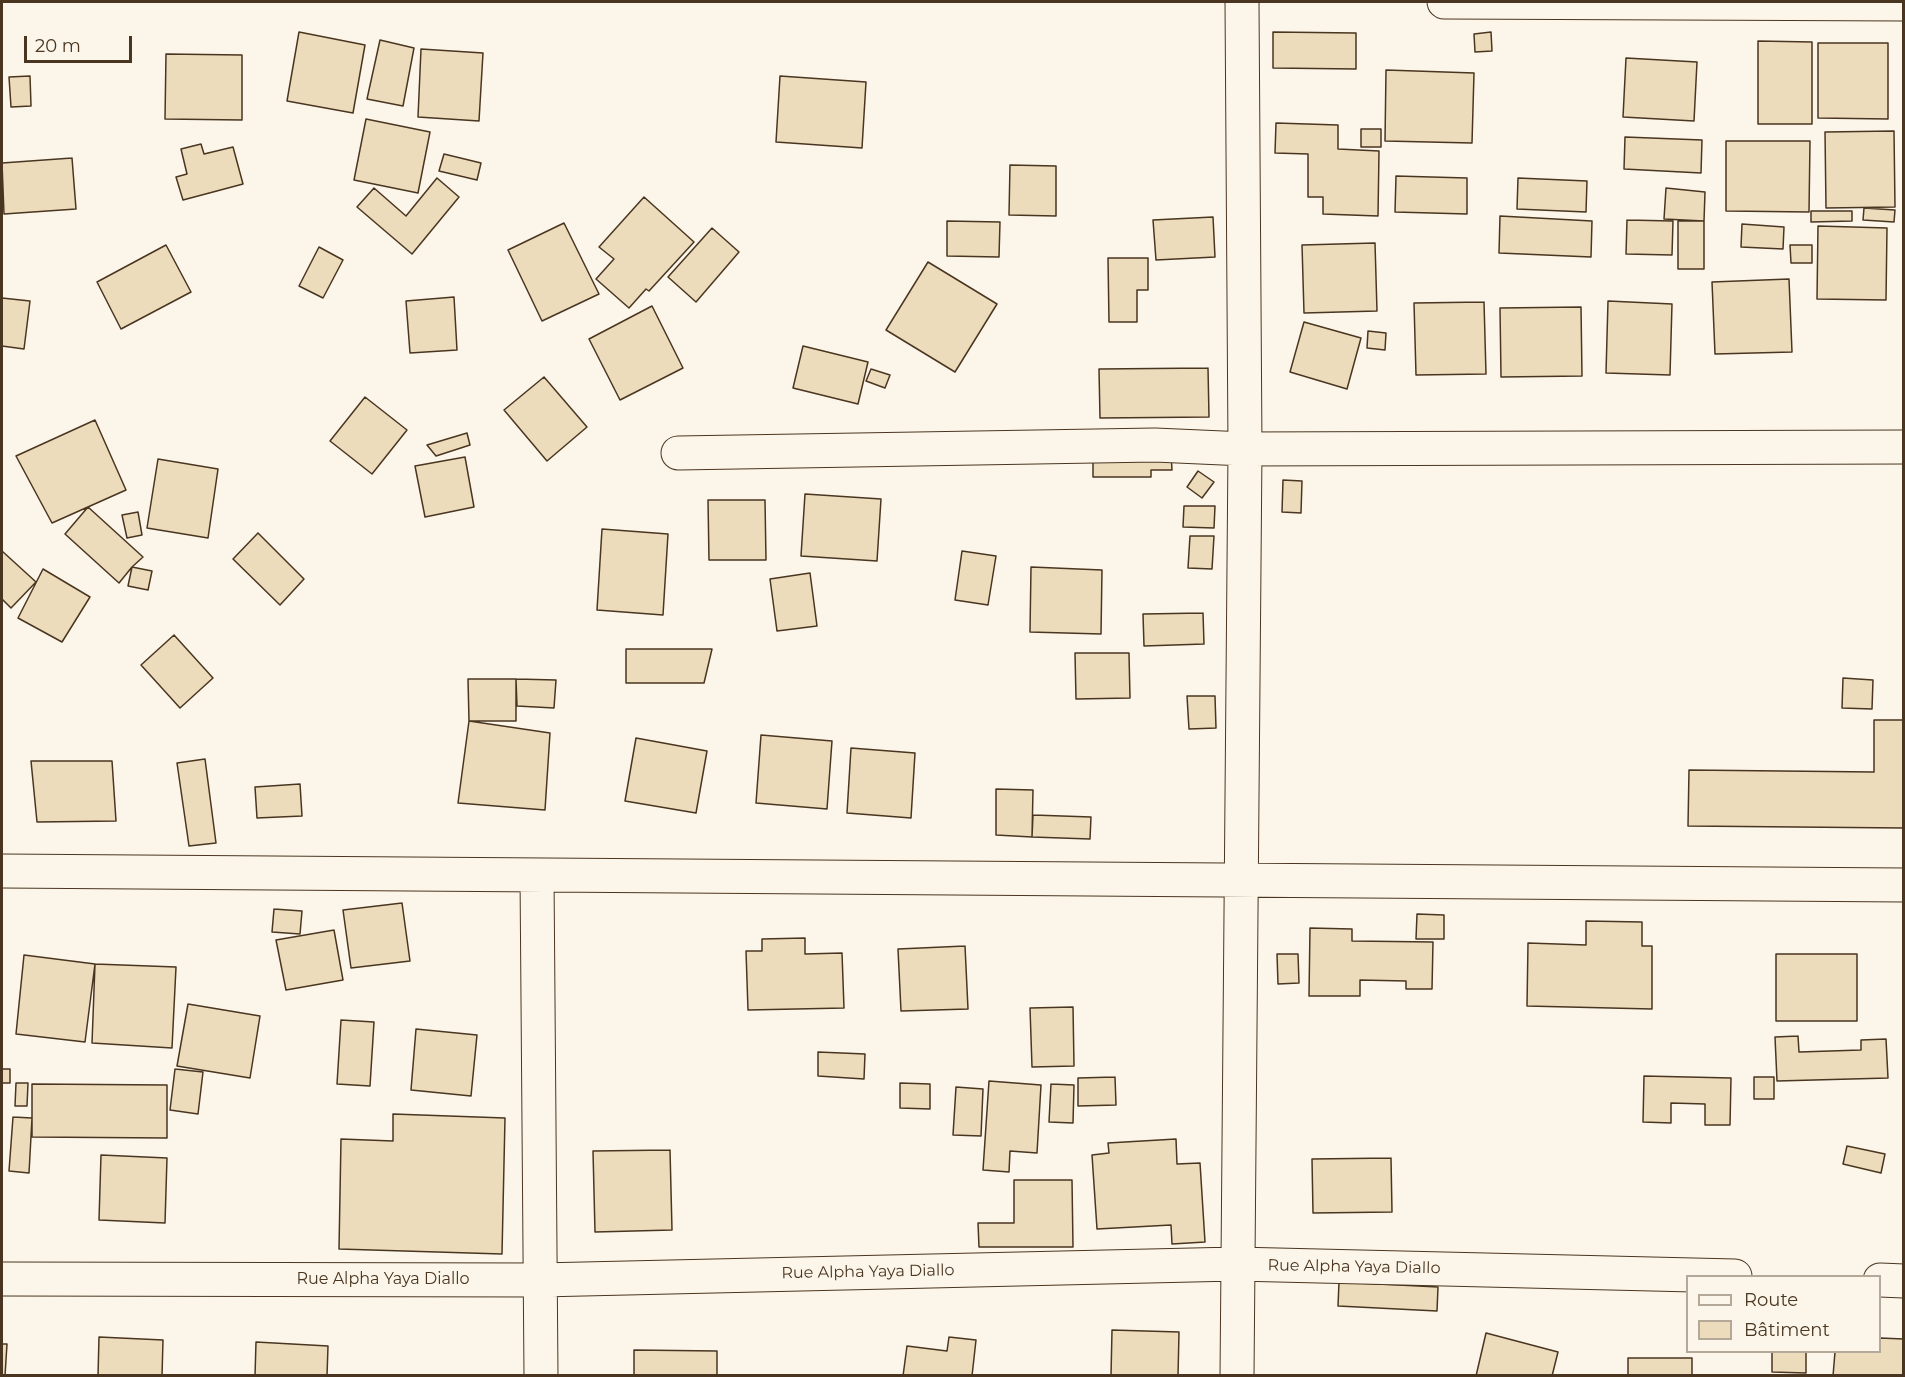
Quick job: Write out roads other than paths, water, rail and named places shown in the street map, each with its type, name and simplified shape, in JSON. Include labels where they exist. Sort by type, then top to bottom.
[{"type":"street","points":[[1236,1376],[1245,448],[1242,2]]},
{"type":"street","points":[[1444,2],[1904,4]]},
{"type":"street","points":[[678,453],[1155,445],[1245,448],[1904,447]]},
{"type":"street","points":[[2,871],[1904,885]]},
{"type":"street","points":[[537,875],[541,1376]]},
{"type":"street","name":"Rue Alpha Yaya Diallo","points":[[2,1279],[540,1280],[1236,1264],[1693,1275]]},
{"type":"street","points":[[1881,1280],[1904,1281]]}]
